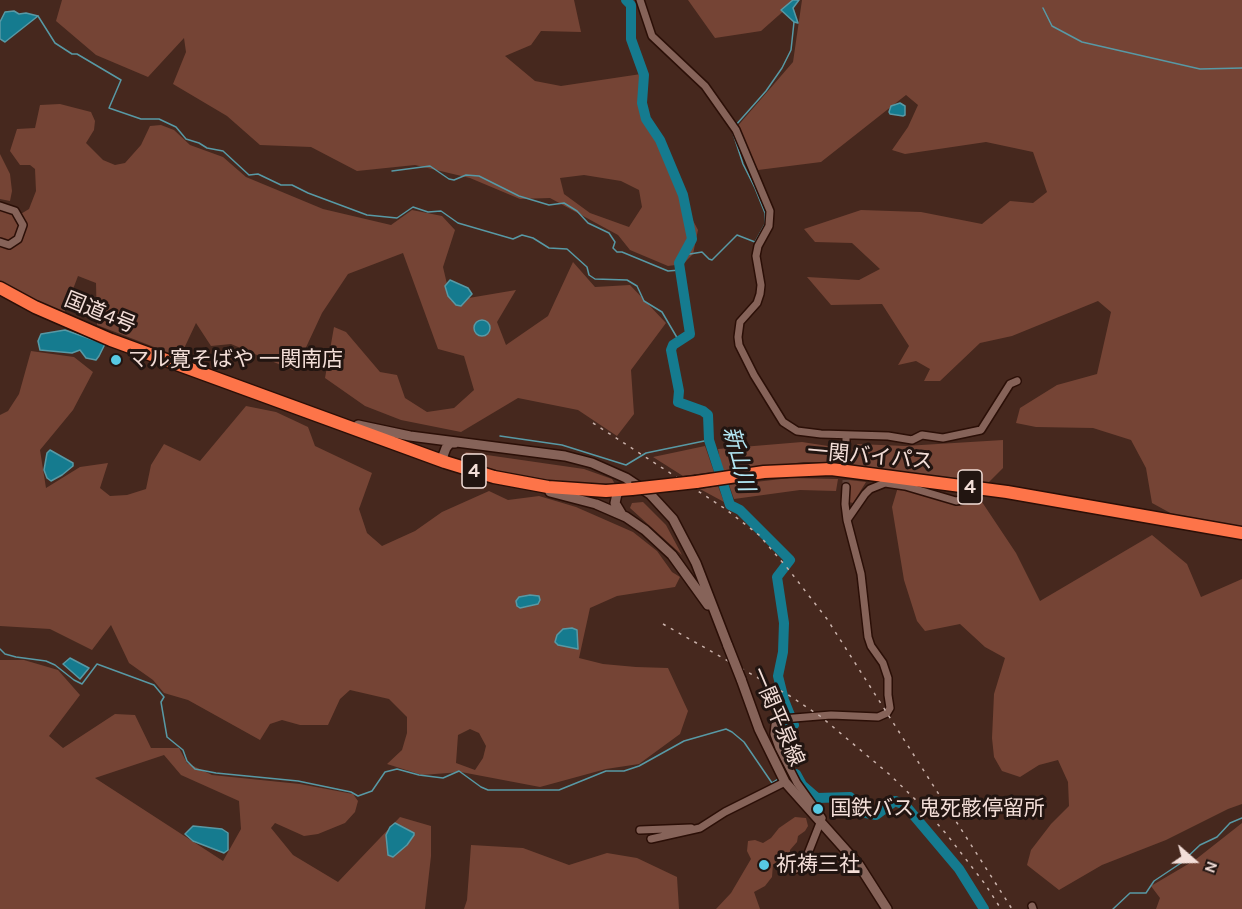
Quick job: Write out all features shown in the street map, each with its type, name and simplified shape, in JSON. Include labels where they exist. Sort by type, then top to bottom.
[{"type":"highway","name":"国道4号","points":[[0,288],[35,308],[77,327],[323,418]]},
{"type":"highway","name":"一関バイパス","points":[[323,418],[445,462],[494,477],[548,487],[626,490],[764,472],[831,469],[971,488],[1242,533]]},
{"type":"main road","name":"一関平泉線","points":[[323,418],[388,432],[573,458],[606,468],[650,494],[673,519],[692,555],[759,729],[785,782],[859,865],[887,909]]},
{"type":"main road","points":[[445,462],[446,448],[450,443],[458,442]]},
{"type":"main road","name":"一関平泉線","points":[[494,477],[517,486],[578,498],[626,517],[645,530],[672,555],[715,614]]},
{"type":"main road","points":[[626,490],[615,503],[618,510],[626,517]]},
{"type":"street","points":[[640,0],[652,36],[705,86],[736,130],[770,211],[770,220],[756,255],[762,285],[760,294],[757,303],[740,322],[739,345],[769,402],[783,423],[797,431],[888,436],[912,440],[922,435],[943,438],[981,430],[1010,384],[1017,381]]},
{"type":"street","points":[[0,206],[15,211],[23,225],[18,239],[9,244],[0,243]]},
{"type":"street","points":[[846,435],[846,447]]},
{"type":"street","points":[[847,520],[870,489],[885,483],[961,501],[969,495],[971,488]]},
{"type":"street","points":[[796,869],[797,865],[807,856],[823,825],[823,819],[797,783],[774,734],[776,726],[782,719],[831,715],[878,717],[887,713],[890,708],[888,678],[883,663],[871,646],[868,636],[861,574],[847,520],[846,487]]},
{"type":"street","points":[[651,839],[700,828],[725,812],[785,782]]},
{"type":"street","points":[[640,830],[700,828]]},
{"type":"shaded area","points":[[62,0],[574,0],[581,32],[541,31],[531,45],[505,56],[535,81],[561,86],[641,74],[641,113],[661,138],[679,194],[698,230],[693,254],[683,264],[668,266],[630,250],[618,235],[550,198],[520,199],[470,178],[415,165],[357,171],[311,147],[260,145],[227,116],[173,84],[186,52],[184,38],[148,77],[96,55],[56,21]],"holes":[[[584,175],[621,181],[639,190],[642,207],[629,227],[590,213],[564,194],[560,178]]]},
{"type":"shaded area","points":[[688,0],[796,0],[761,31],[715,38]]},
{"type":"shaded area","points":[[802,0],[1242,0],[1242,527],[1174,515],[1152,503],[1146,468],[1131,440],[1093,428],[1036,427],[1016,423],[1020,408],[1057,385],[1097,374],[1111,312],[1098,301],[1012,336],[980,343],[940,381],[924,381],[930,369],[916,361],[898,365],[909,346],[882,304],[831,305],[807,277],[859,280],[880,269],[852,243],[815,242],[804,229],[861,210],[921,212],[982,224],[1010,201],[1033,203],[1047,192],[1033,152],[986,142],[905,154],[892,150],[908,127],[918,105],[906,95],[821,162],[758,170],[736,128],[793,62]]},
{"type":"shaded area","points":[[60,104],[91,112],[95,121],[94,130],[86,143],[103,160],[115,165],[125,163],[141,145],[150,126],[161,125],[174,130],[190,145],[223,157],[246,177],[323,209],[391,225],[412,210],[442,216],[455,230],[443,267],[451,301],[516,290],[497,322],[506,345],[548,316],[573,262],[595,287],[630,285],[666,323],[631,370],[634,414],[617,436],[578,410],[518,398],[461,432],[401,420],[365,406],[325,378],[334,327],[346,332],[380,372],[397,375],[405,398],[427,412],[454,408],[474,390],[464,356],[438,349],[403,253],[348,274],[322,313],[295,371],[231,344],[211,346],[196,323],[180,357],[97,325],[96,283],[78,276],[64,313],[23,294],[0,281],[0,207],[19,215],[29,209],[36,191],[35,169],[30,165],[20,165],[10,151],[17,129],[35,128],[40,105]]},
{"type":"shaded area","points":[[0,154],[10,174],[12,191],[10,201],[0,199]]},
{"type":"shaded area","points":[[31,351],[74,357],[93,372],[73,410],[40,450],[46,488],[80,467],[108,463],[100,488],[110,496],[127,495],[146,489],[151,465],[164,444],[200,461],[246,406],[276,412],[308,427],[315,446],[372,473],[359,509],[367,533],[382,546],[415,531],[442,512],[489,491],[508,500],[539,496],[576,507],[633,532],[657,551],[672,572],[680,577],[675,587],[617,596],[590,608],[579,658],[603,664],[668,668],[688,711],[680,734],[639,764],[606,769],[540,787],[461,772],[422,775],[387,764],[402,750],[407,733],[407,717],[389,699],[350,690],[340,699],[328,725],[300,725],[282,720],[270,724],[260,740],[188,700],[164,693],[153,680],[129,663],[111,625],[92,650],[50,629],[0,626],[0,415],[8,411],[19,394]],"holes":[[[470,729],[479,733],[486,746],[483,758],[475,770],[456,763],[458,735]]]},
{"type":"shaded area","points":[[1003,440],[1003,468],[987,484],[851,465],[852,450],[857,444],[905,446]]},
{"type":"shaded area","points":[[802,442],[841,448],[838,463],[804,462],[722,472],[718,449]]},
{"type":"shaded area","points":[[705,446],[714,472],[683,476],[653,457]]},
{"type":"shaded area","points":[[466,452],[584,469],[612,479],[615,484],[557,482],[503,473],[469,464],[462,457]]},
{"type":"shaded area","points":[[790,478],[838,479],[836,491],[800,490],[734,499],[729,485]]},
{"type":"shaded area","points":[[849,480],[866,482],[853,503],[849,502]]},
{"type":"shaded area","points":[[718,486],[724,502],[700,489]]},
{"type":"shaded area","points":[[898,487],[959,506],[982,502],[1016,553],[1040,601],[1152,535],[1187,564],[1201,597],[1242,579],[1242,804],[1166,840],[1102,865],[1059,890],[1027,865],[1031,850],[1051,824],[1069,806],[1068,782],[1058,760],[1039,765],[1020,777],[1002,771],[994,757],[992,738],[994,694],[1005,658],[985,647],[960,624],[925,631],[917,621],[904,580],[892,507]]},
{"type":"shaded area","points":[[643,502],[666,525],[682,555],[630,508],[632,503]]},
{"type":"shaded area","points":[[0,660],[24,660],[58,670],[80,695],[49,736],[63,748],[115,714],[135,715],[151,748],[179,748],[187,763],[212,775],[300,784],[353,794],[358,801],[355,812],[345,823],[318,834],[304,836],[275,823],[271,828],[293,855],[338,882],[400,817],[431,826],[431,856],[425,909],[0,909]],"holes":[[[164,755],[181,775],[239,801],[241,829],[223,861],[95,778]]]},
{"type":"shaded area","points":[[795,817],[806,818],[808,826],[798,836],[797,842],[790,850],[790,860],[773,864],[772,877],[765,886],[754,892],[760,909],[716,909],[731,893],[751,859],[747,851],[748,841],[755,840],[763,843]]},
{"type":"shaded area","points":[[1242,823],[1242,909],[1156,909],[1160,898],[1151,886],[1195,860]]},
{"type":"shaded area","points":[[471,845],[523,848],[569,865],[607,853],[637,858],[677,877],[679,909],[464,909],[467,900]]},
{"type":"water","points":[[793,0],[799,0],[793,8],[798,23],[781,10]]},
{"type":"water","points":[[14,11],[19,14],[38,16],[5,42],[0,39],[0,22],[5,12]]},
{"type":"water","points":[[900,103],[905,106],[905,115],[890,114],[891,106]]},
{"type":"water","points":[[450,280],[468,288],[472,294],[461,306],[456,305],[448,296],[445,286]]},
{"type":"water","points":[[482,320],[488,322],[490,328],[488,334],[482,336],[476,334],[474,328],[476,322]]},
{"type":"water","points":[[65,330],[105,344],[96,360],[86,358],[80,350],[72,353],[40,350],[38,341],[41,334]]},
{"type":"water","points":[[50,450],[73,463],[73,466],[62,475],[51,481],[44,470],[47,453]]},
{"type":"water","points":[[539,596],[538,604],[520,608],[517,606],[516,601],[519,597]]},
{"type":"water","points":[[563,629],[577,630],[578,649],[558,645],[555,642],[557,635]]},
{"type":"water","points":[[70,658],[89,668],[80,679],[63,664]]},
{"type":"water","points":[[395,823],[414,835],[407,845],[393,857],[388,855],[386,835]]},
{"type":"water","points":[[193,826],[222,829],[228,833],[228,850],[224,853],[193,841],[185,834]]},
{"type":"waterway","name":"新山川","points":[[626,0],[631,5],[631,39],[644,75],[642,103],[646,119],[660,140],[683,195],[692,239],[679,263],[690,334],[673,345],[671,350],[679,391],[678,402],[708,415],[709,440],[730,505],[740,510],[790,560],[777,577],[784,623],[783,652],[778,676],[794,725],[781,733],[779,743],[784,753]]},
{"type":"waterway","points":[[1043,8],[1052,26],[1082,42],[1200,69],[1242,68]]},
{"type":"waterway","points":[[38,16],[55,43],[121,80],[109,108],[141,119],[159,119],[176,127],[186,139],[207,148],[223,151],[249,175],[258,174],[281,185],[292,185],[367,215],[397,218],[413,207],[428,212],[441,211],[458,223],[513,239],[522,235],[533,238],[549,248],[567,249],[587,267],[589,275],[595,279],[627,280],[637,286],[644,301],[662,312],[679,341]]},
{"type":"waterway","points":[[735,126],[766,91],[782,68],[791,50],[794,22]]},
{"type":"waterway","points":[[685,252],[690,254],[702,252],[712,260],[737,235],[755,242],[765,224],[765,213],[743,164],[732,130],[706,93]]},
{"type":"waterway","points":[[392,171],[430,166],[449,179],[454,180],[466,175],[479,176],[519,196],[549,205],[564,203],[577,211],[588,223],[609,233],[615,242],[613,248],[617,252],[668,271],[680,270]]},
{"type":"waterway","points":[[500,436],[562,445],[626,465],[646,453],[709,440]]},
{"type":"waterway","points":[[0,649],[5,654],[16,657],[46,661],[82,684],[97,664],[154,685],[164,697],[161,702],[167,737],[183,750],[187,761],[195,769],[216,773],[298,781],[351,792],[358,796],[372,791],[385,772],[397,769],[443,778],[459,771],[488,790],[559,790],[606,771],[624,771],[639,766],[684,741],[726,729],[744,742],[772,783],[780,778]]},
{"type":"waterway","name":"新山川","points":[[796,774],[802,785],[817,798],[850,797],[866,813],[876,815],[895,801],[905,805],[959,869],[984,909]]},
{"type":"waterway","points":[[1113,909],[1130,893],[1146,893],[1154,881],[1181,863],[1200,845],[1217,837],[1230,823],[1242,818]]},
{"type":"tunnel","points":[[846,447],[846,487]]},
{"type":"railway","points":[[593,423],[724,508],[759,535],[827,619],[1012,909]]},
{"type":"railway","points":[[663,624],[790,696],[820,716],[889,774],[948,836],[1001,909]]},
{"type":"place","name":"マル寛そばや 一関南店","points":[[116,360]]},
{"type":"place","name":"国鉄バス 鬼死骸停留所","points":[[818,809]]},
{"type":"place","name":"祈祷三社","points":[[764,865]]}]
